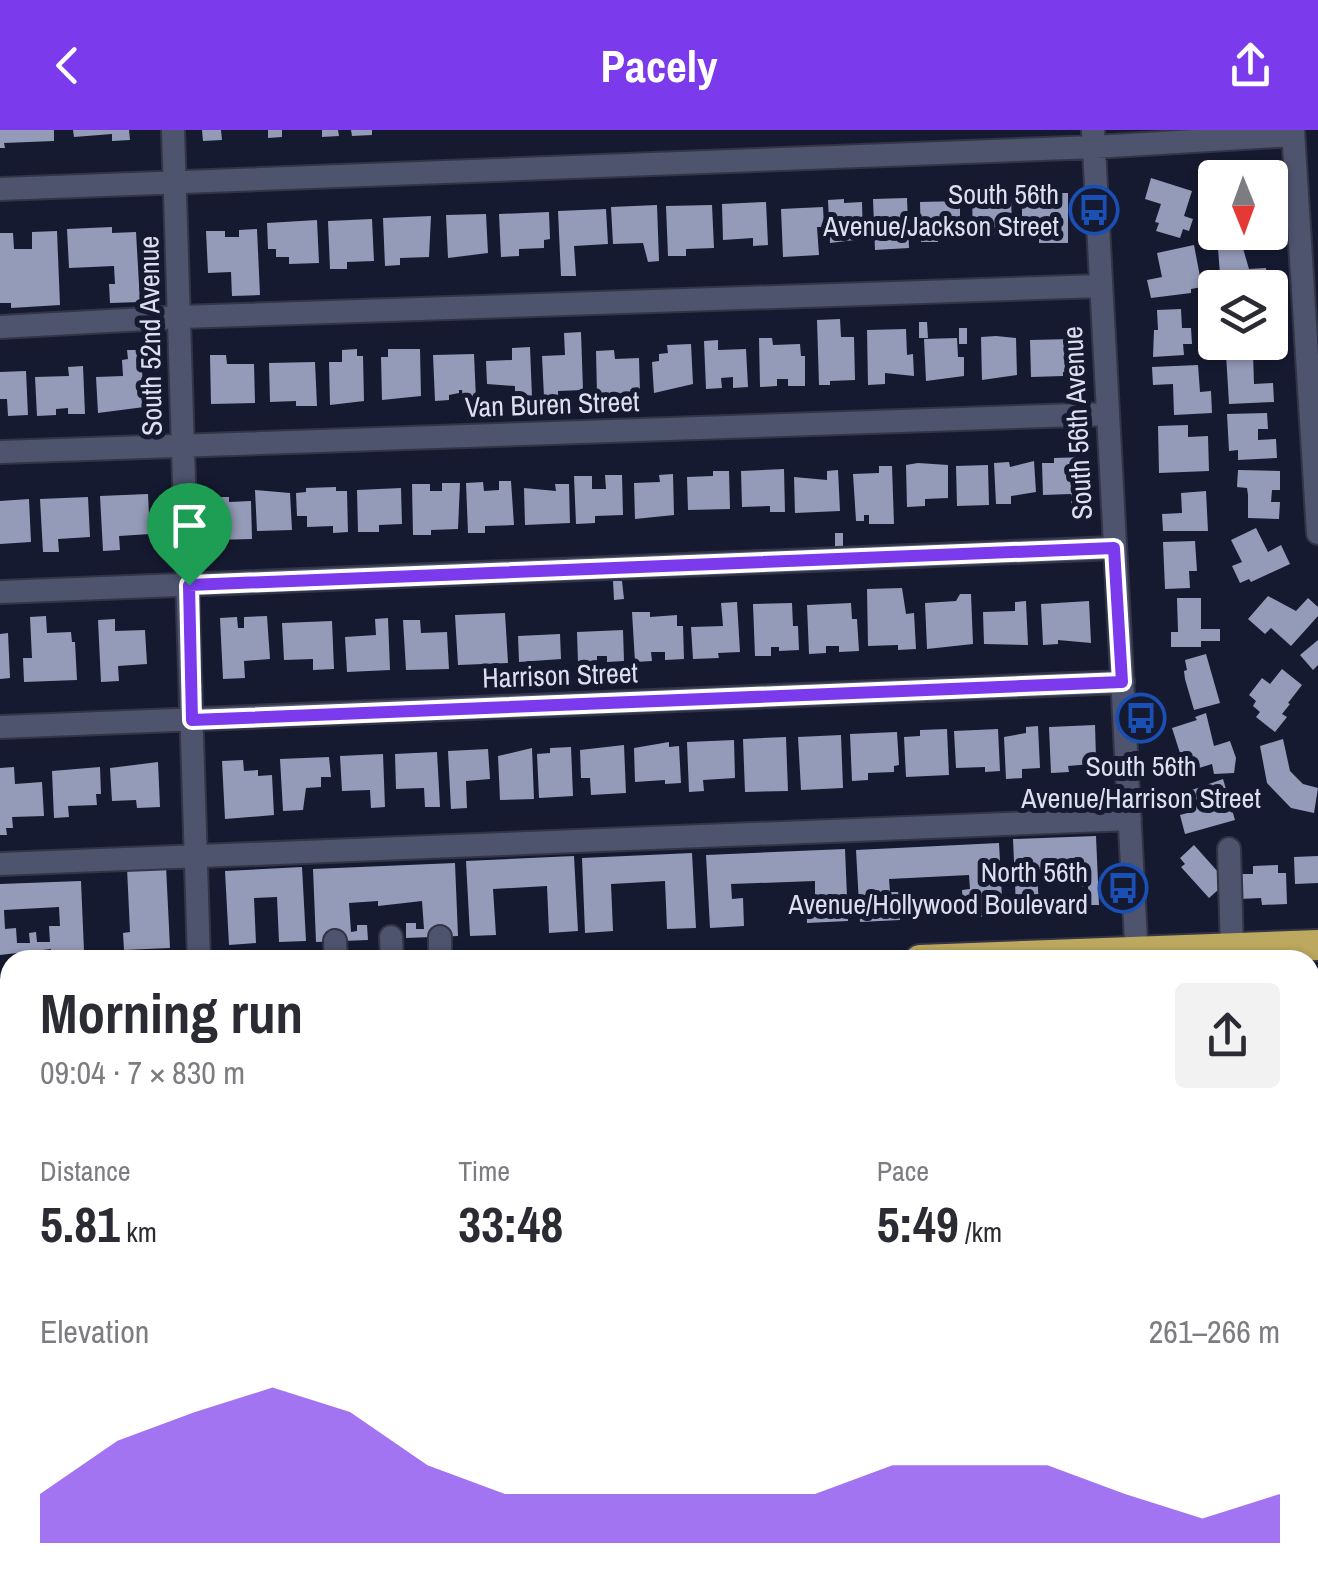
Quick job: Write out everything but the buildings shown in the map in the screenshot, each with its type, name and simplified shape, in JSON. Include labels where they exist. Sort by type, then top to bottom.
[{"type":"highway","points":[[1208,950],[1318,944]]},
{"type":"street","name":"South 52nd Avenue","points":[[173,130],[199,950]]},
{"type":"street","points":[[0,190],[1293,132],[1318,534]]},
{"type":"street","name":"South 56th Avenue","points":[[1094,138],[1137,950]]},
{"type":"street","points":[[0,326],[1100,286]]},
{"type":"street","name":"Van Buren Street","points":[[0,452],[1106,414]]},
{"type":"street","points":[[0,592],[1114,548]]},
{"type":"street","name":"Harrison Street","points":[[0,727],[1122,682]]},
{"type":"street","points":[[0,864],[196,854],[334,858],[441,854],[1130,818]]},
{"type":"street","points":[[1229,849],[1232,948]]},
{"type":"place","name":"South 56th Avenue/Jackson Street","points":[[1094,210]]},
{"type":"place","name":"South 56th Avenue/Harrison Street","points":[[1141,718]]},
{"type":"place","name":"North 56th Avenue/Hollywood Boulevard","points":[[1123,888]]},
{"type":"route","points":[[1114,548],[1122,682],[192,720],[189,585],[1114,548]]}]
